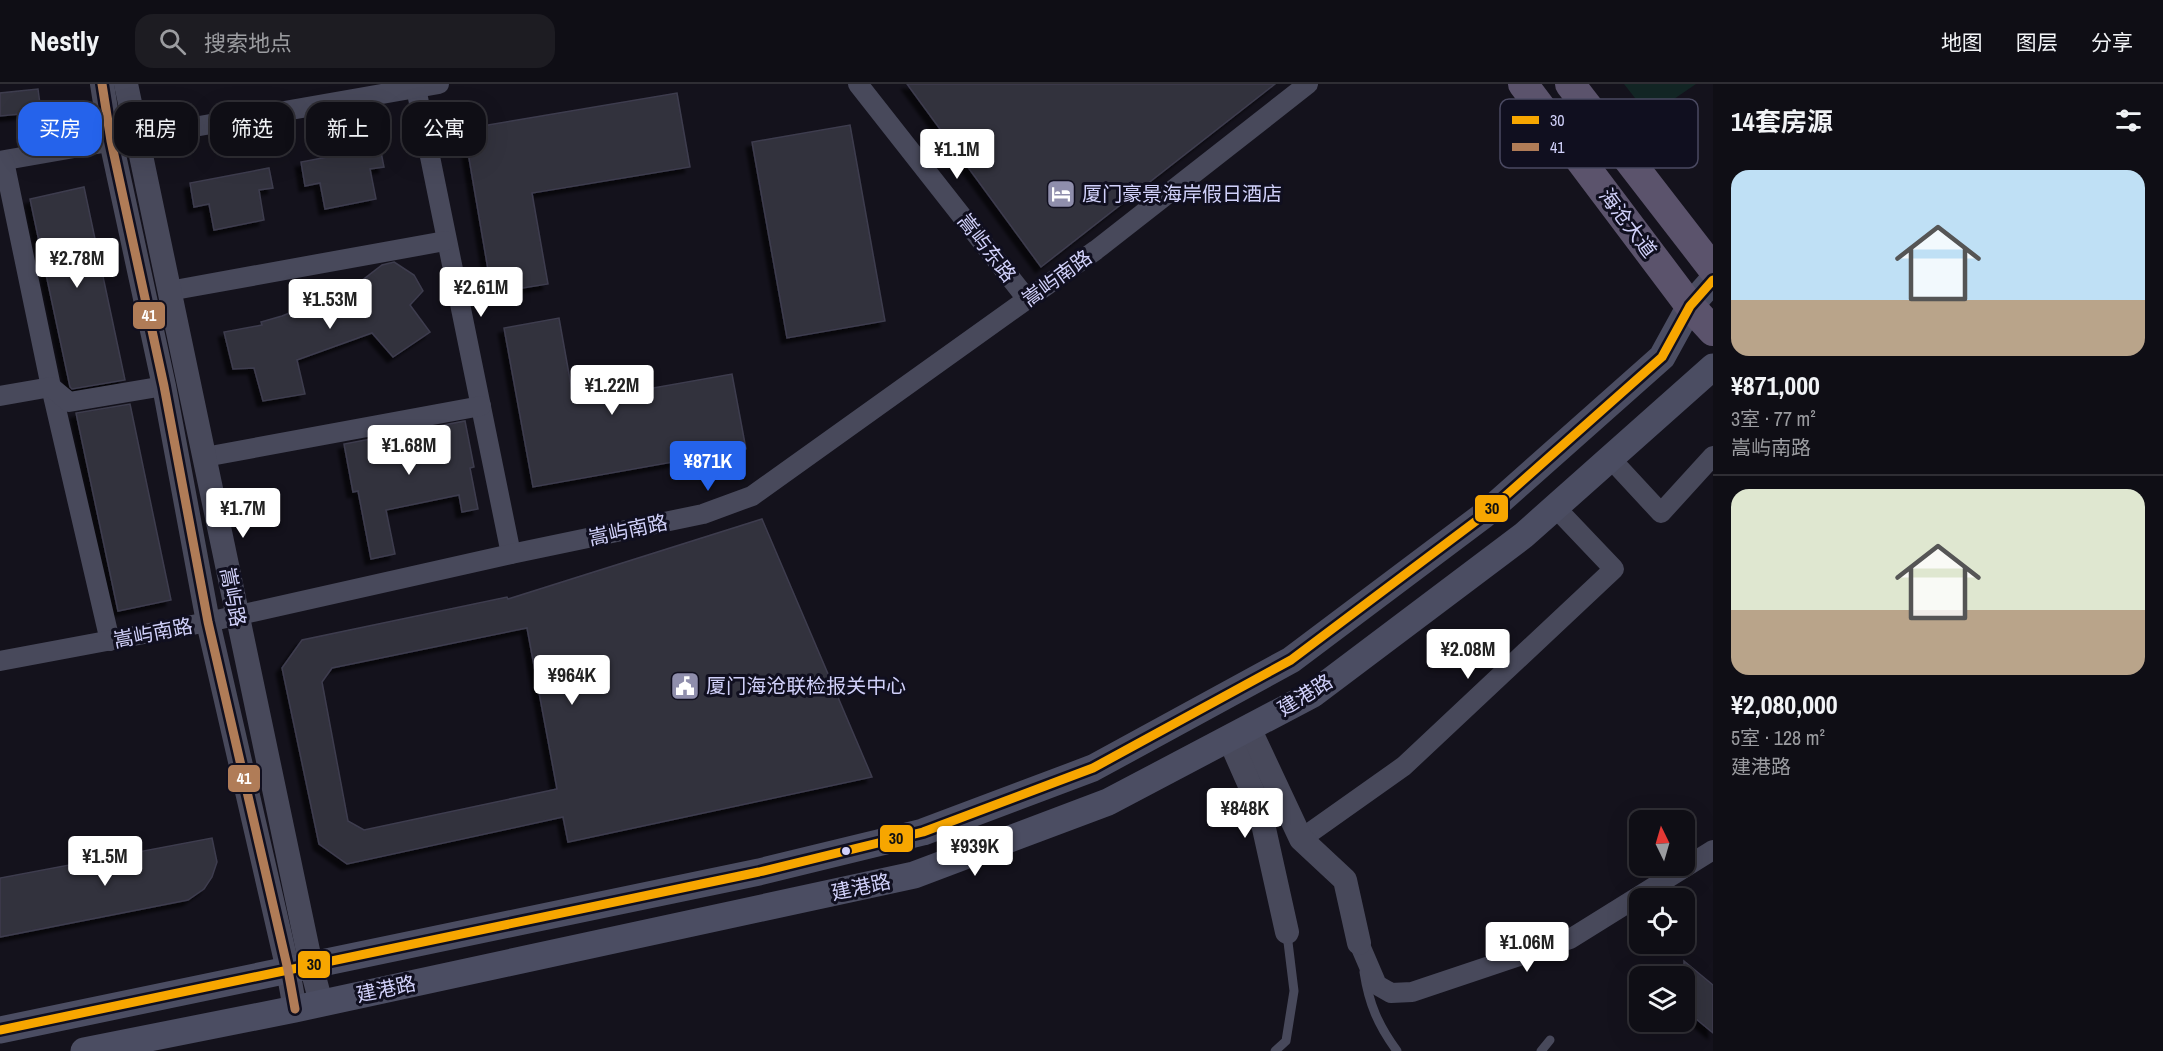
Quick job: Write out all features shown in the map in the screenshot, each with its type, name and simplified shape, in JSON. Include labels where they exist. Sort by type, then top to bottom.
[{"type":"main road","name":"海沧大道","points":[[1523,84],[1534,99]]},
{"type":"main road","name":"海沧大道","points":[[1570,84],[1582,99]]},
{"type":"main road","name":"海沧大道","points":[[1586,168],[1690,306],[1713,331]]},
{"type":"main road","name":"海沧大道","points":[[1635,168],[1713,269]]},
{"type":"main road","name":"建港路","points":[[0,1030],[759,872],[912,834],[1093,768],[1291,660],[1484,515],[1662,357],[1690,306],[1713,280]]},
{"type":"main road","name":"建港路","points":[[84,1051],[295,1009],[914,875],[1108,802],[1313,694],[1515,542],[1713,367]]},
{"type":"street","name":"嵩屿路","points":[[102,84],[111,141],[164,386],[208,622],[299,968],[321,1003]]},
{"type":"street","name":"嵩屿路","points":[[126,84],[129,102]]},
{"type":"street","points":[[198,125],[439,84]]},
{"type":"street","name":"嵩屿东路","points":[[858,84],[1027,299]]},
{"type":"street","name":"嵩屿南路","points":[[0,661],[208,622],[511,554],[703,514],[752,495],[1096,250],[1308,84]]},
{"type":"street","points":[[416,88],[445,240],[511,554]]},
{"type":"street","points":[[110,641],[51,387],[2,161],[114,140]]},
{"type":"street","name":"嵩屿路","points":[[139,156],[237,615],[299,968],[295,1009]]},
{"type":"street","points":[[169,291],[445,240]]},
{"type":"street","points":[[0,396],[51,387],[69,402],[164,386]]},
{"type":"street","points":[[205,457],[481,406]]},
{"type":"street","points":[[1610,458],[1661,513],[1713,456]]},
{"type":"street","points":[[1301,838],[1404,766],[1614,569],[1555,507]]},
{"type":"street","points":[[1239,733],[1301,838],[1345,880],[1359,944],[1377,985],[1391,993],[1412,992],[1570,939],[1713,850]]},
{"type":"street","points":[[1239,733],[1259,806],[1287,932]]},
{"type":"lane","points":[[1275,1051],[1286,1041],[1294,991],[1287,932]]},
{"type":"lane","points":[[1359,944],[1368,996],[1381,1030],[1397,1051]]},
{"type":"lane","points":[[1541,1051],[1550,1040]]},
{"type":"green space","points":[[1624,84],[1696,84],[1674,99],[1636,99]]},
{"type":"building","name":"厦门豪景海岸假日酒店","points":[[907,84],[1275,84],[1041,267]]},
{"type":"building","points":[[38,89],[40,102],[18,102],[18,114],[0,116],[0,93]]},
{"type":"building","points":[[677,93],[690,167],[532,193],[548,284],[492,293],[469,156],[486,156],[486,125]]},
{"type":"building","points":[[850,125],[885,321],[787,338],[752,142]]},
{"type":"building","points":[[333,156],[382,156],[384,167],[370,169],[376,199],[325,209],[320,183],[305,186],[301,162]]},
{"type":"building","points":[[269,168],[273,188],[259,190],[264,220],[214,230],[209,204],[194,207],[190,183]]},
{"type":"building","points":[[84,187],[125,380],[72,389],[30,199]]},
{"type":"building","points":[[394,262],[414,275],[423,291],[410,305],[430,332],[393,357],[372,333],[297,360],[305,394],[263,401],[254,368],[233,369],[224,332],[262,325],[261,322],[352,288],[382,265]]},
{"type":"building","points":[[559,318],[574,402],[732,374],[746,449],[533,487],[504,328]]},
{"type":"building","points":[[130,404],[171,600],[118,611],[76,413]]},
{"type":"building","points":[[465,421],[474,467],[470,468],[478,509],[462,512],[459,495],[386,510],[395,554],[371,559],[358,491],[353,492],[344,444]]},
{"type":"building","name":"厦门海沧联检报关中心","points":[[762,519],[872,777],[568,842],[563,817],[347,864],[319,844],[282,668],[302,640],[507,597],[508,599]],"holes":[[[527,628],[557,789],[364,830],[348,821],[322,682],[332,668]]]},
{"type":"building","points":[[212,838],[217,862],[212,877],[204,889],[188,900],[0,937],[0,878]]},
{"type":"building","points":[[1695,970],[1713,985],[1713,1033],[1695,1018]]},
{"type":"transit line","name":"41","points":[[102,84],[111,141],[164,386],[208,622],[295,1009]]},
{"type":"transit line","name":"30","points":[[0,1030],[759,872],[923,832],[1093,768],[1291,660],[1484,515],[1662,357],[1690,306],[1713,280]]},
{"type":"place","name":"厦门豪景海岸假日酒店","points":[[1061,194]]},
{"type":"place","name":"厦门海沧联检报关中心","points":[[685,686]]}]
